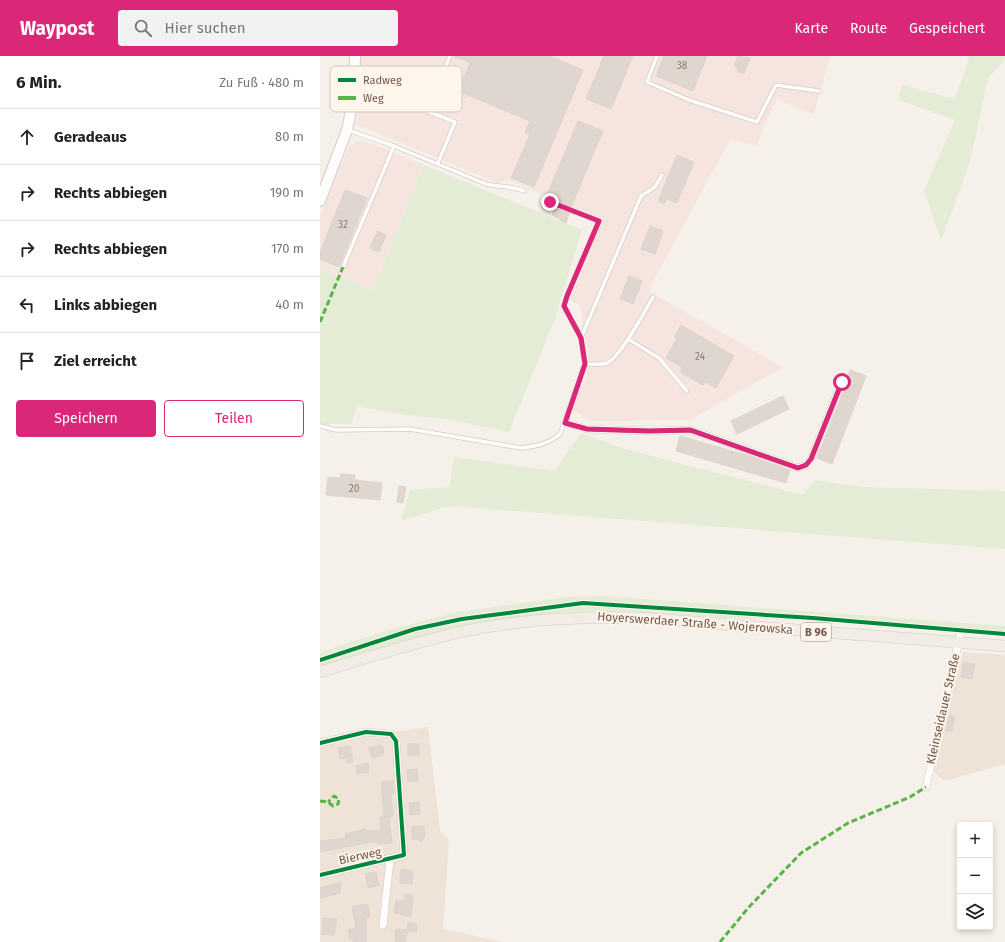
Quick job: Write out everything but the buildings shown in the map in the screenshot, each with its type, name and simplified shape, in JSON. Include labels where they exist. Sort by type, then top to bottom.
[{"type":"main road","points":[[355,56],[355,66]]},
{"type":"main road","points":[[320,202],[347,130],[351,112]]},
{"type":"main road","name":"Hoyerswerdaer Straße - Wojerowska","points":[[320,672],[407,645],[461,632],[504,624],[590,617],[641,618],[1005,646]]},
{"type":"street","points":[[565,423],[587,429],[649,431],[690,430],[798,468],[806,465],[811,459],[842,382]]},
{"type":"street","name":"Kleinseidauer Straße","points":[[926,786],[961,631]]},
{"type":"street","name":"Bierweg","points":[[320,743],[366,732],[391,734],[396,741],[404,855],[320,875]]},
{"type":"street","name":"Bierweg","points":[[383,925],[390,859]]},
{"type":"lane","points":[[446,66],[450,56]]},
{"type":"lane","points":[[657,56],[647,82],[689,100],[757,122],[776,85],[819,91]]},
{"type":"lane","points":[[430,112],[455,122],[438,163]]},
{"type":"lane","points":[[347,130],[438,163],[486,184],[501,188],[515,187],[524,191]]},
{"type":"lane","points":[[343,267],[394,146]]},
{"type":"lane","points":[[581,338],[641,196],[655,187],[662,175]]},
{"type":"lane","points":[[320,426],[336,430],[410,429],[521,448],[538,446],[552,440],[560,434],[585,364],[581,338],[564,306],[599,221],[550,202]]},
{"type":"lane","points":[[585,364],[606,363],[613,359],[628,339],[653,297]]},
{"type":"lane","points":[[628,339],[659,358],[687,391]]},
{"type":"shaded area","points":[[361,56],[830,56],[814,115],[777,99],[756,146],[731,138],[648,291],[783,367],[690,420],[592,421],[572,410],[587,374],[588,353],[580,305],[570,299],[602,219],[508,180],[497,183],[356,124],[358,112],[462,112],[462,66],[361,66]]},
{"type":"shaded area","points":[[358,141],[371,143],[424,165],[373,290],[320,269],[320,217],[349,147]]},
{"type":"shaded area","points":[[963,652],[1005,655],[1005,764],[945,781],[932,770]]},
{"type":"shaded area","points":[[428,727],[440,831],[449,840],[443,929],[503,942],[320,942],[320,747],[373,735]]},
{"type":"green space","points":[[967,56],[1005,56],[1005,60],[988,78],[970,162],[941,241],[924,191],[955,120],[898,100],[902,85],[955,99],[969,59]]},
{"type":"green space","points":[[424,165],[582,230],[554,321],[509,432],[446,419],[405,415],[357,406],[351,424],[320,424],[320,269],[373,290]]},
{"type":"green space","points":[[581,433],[621,448],[803,495],[815,480],[862,487],[1005,491],[1005,549],[449,506],[401,521],[410,490],[449,487],[454,457],[554,471]]},
{"type":"green space","points":[[605,596],[1005,626],[1005,631],[882,623],[668,616],[603,611],[564,612],[515,618],[320,668],[320,652],[379,633],[456,612],[567,597]]},
{"type":"marked path","points":[[320,322],[343,267]]},
{"type":"marked path","points":[[720,942],[749,907],[801,853],[848,823],[910,797],[926,787]]},
{"type":"marked path","points":[[320,801],[328,802],[333,806],[338,804],[339,799],[334,796],[328,802]]},
{"type":"cycle path","points":[[565,423],[587,429],[649,431],[691,430],[798,468],[806,465],[811,459],[842,381]]},
{"type":"cycle path","points":[[320,660],[415,629],[462,619],[583,603],[813,618],[1005,634]]},
{"type":"cycle path","points":[[320,743],[366,732],[391,734],[396,741],[404,855],[320,875]]},
{"type":"route","points":[[550,202],[599,221],[564,306],[581,338],[585,364],[565,423],[587,429],[649,431],[690,430],[798,468],[806,465],[811,459],[842,382]]}]
